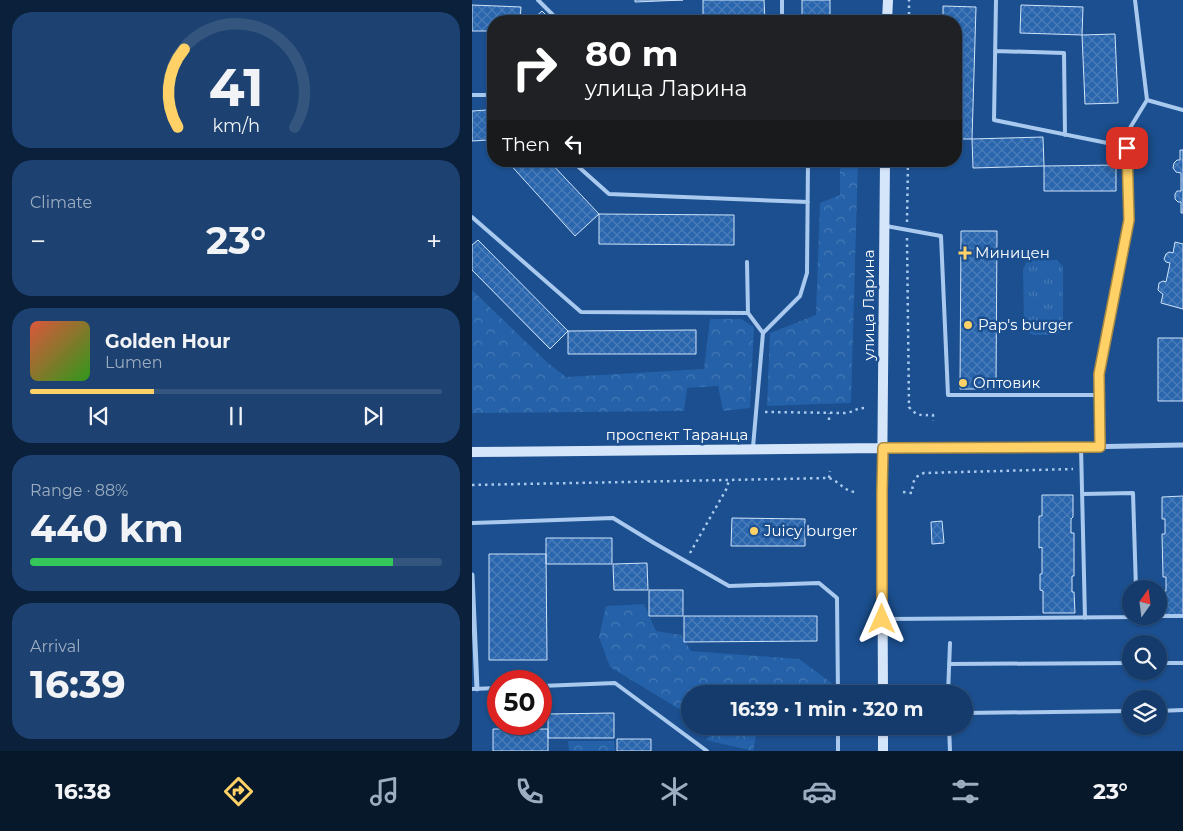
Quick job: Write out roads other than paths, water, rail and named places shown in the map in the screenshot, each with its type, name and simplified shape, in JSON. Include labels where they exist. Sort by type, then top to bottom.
[{"type":"main road","points":[[887,15],[888,0]]},
{"type":"main road","name":"улица Ларина","points":[[883,685],[882,492],[885,167]]},
{"type":"main road","name":"проспект Таранца","points":[[472,452],[883,448]]},
{"type":"main road","points":[[883,735],[883,751]]},
{"type":"street","points":[[883,448],[1081,448],[1182,445]]},
{"type":"street","points":[[472,575],[474,689]]},
{"type":"lane","points":[[538,0],[553,15]]},
{"type":"lane","points":[[782,0],[782,15]]},
{"type":"lane","points":[[996,0],[994,120],[1127,148],[1129,220],[1099,374],[1100,447]]},
{"type":"lane","points":[[1120,146],[1147,100],[1135,0]]},
{"type":"lane","points":[[995,52],[1064,53],[1065,135]]},
{"type":"lane","points":[[472,95],[487,95]]},
{"type":"lane","points":[[1147,100],[1182,110]]},
{"type":"lane","points":[[579,167],[609,194],[808,202]]},
{"type":"lane","points":[[753,449],[763,333],[800,296],[808,273],[808,167]]},
{"type":"lane","points":[[472,217],[580,312],[748,313]]},
{"type":"lane","points":[[884,226],[941,236],[948,395],[1099,396]]},
{"type":"lane","points":[[747,262],[748,313],[763,333]]},
{"type":"lane","points":[[1081,448],[1085,618]]},
{"type":"lane","points":[[1083,494],[1134,493],[1136,580]]},
{"type":"lane","points":[[472,523],[613,518],[729,586],[819,583],[837,598],[838,685]]},
{"type":"lane","points":[[1167,616],[1182,616]]},
{"type":"lane","points":[[882,619],[1122,617]]},
{"type":"lane","points":[[948,685],[950,643]]},
{"type":"lane","points":[[1167,663],[1182,662]]},
{"type":"lane","points":[[949,664],[1122,663]]},
{"type":"lane","points":[[552,686],[615,683],[707,751]]},
{"type":"lane","points":[[474,689],[487,688]]},
{"type":"lane","points":[[1167,711],[1182,710]]},
{"type":"lane","points":[[973,714],[1122,711]]},
{"type":"lane","points":[[838,735],[838,751]]},
{"type":"lane","points":[[949,735],[950,751]]},
{"type":"place","name":"Миницен","points":[[965,253]]},
{"type":"place","name":"Pap's burger","points":[[968,325]]},
{"type":"place","name":"Оптовик","points":[[963,383]]},
{"type":"place","name":"Juicy burger","points":[[754,531]]}]
